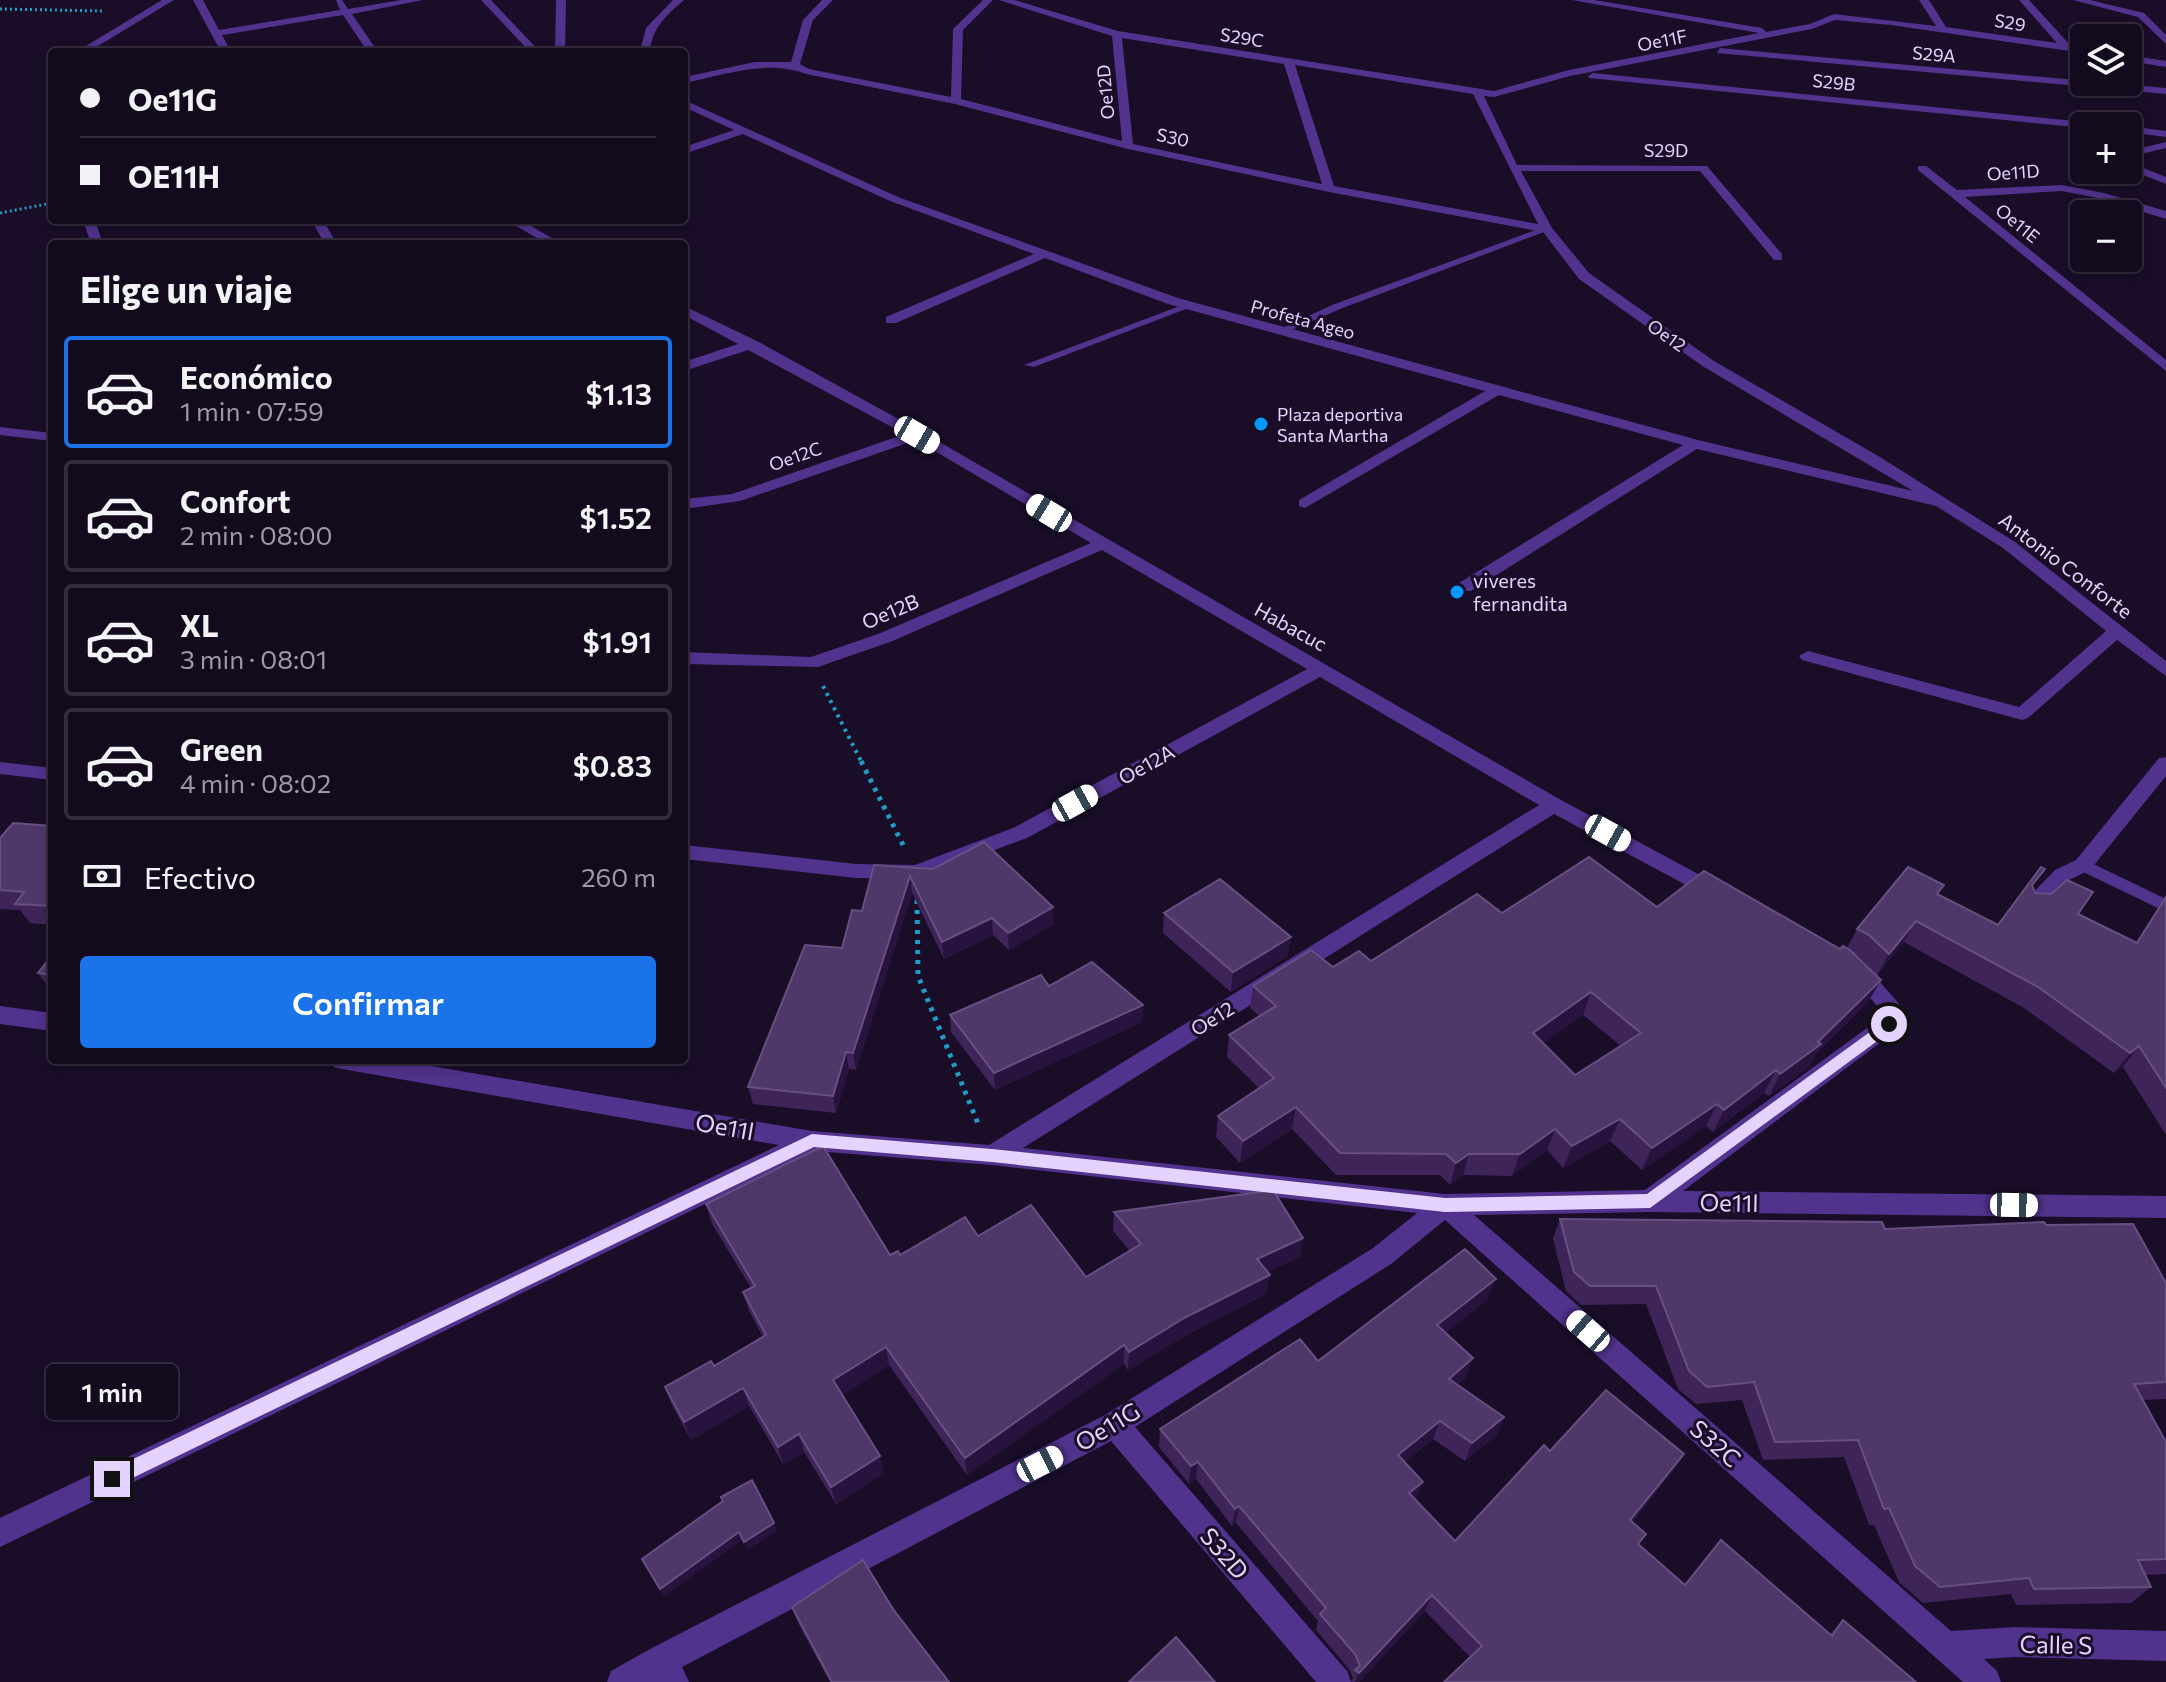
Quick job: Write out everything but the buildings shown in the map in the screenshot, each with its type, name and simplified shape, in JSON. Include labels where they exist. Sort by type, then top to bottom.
[{"type":"street","points":[[88,48],[169,0]]},
{"type":"street","points":[[198,0],[224,48]]},
{"type":"street","points":[[338,0],[370,48]]},
{"type":"street","points":[[216,33],[418,0]]},
{"type":"street","points":[[486,0],[531,48]]},
{"type":"street","points":[[560,48],[561,0]]},
{"type":"street","points":[[646,48],[648,33],[655,21],[679,0]]},
{"type":"street","points":[[795,65],[806,20],[828,0]]},
{"type":"street","points":[[956,101],[958,29],[988,0]]},
{"type":"street","name":"S29C","points":[[1004,0],[1117,34],[1477,92]]},
{"type":"street","points":[[1577,0],[1774,33]]},
{"type":"street","points":[[1651,0],[1652,14]]},
{"type":"street","points":[[1924,0],[1942,28]]},
{"type":"street","points":[[2024,0],[2067,48]]},
{"type":"street","points":[[2078,0],[2141,15],[2166,41]]},
{"type":"street","name":"S29","points":[[1833,13],[2070,48]]},
{"type":"street","name":"Oe11F","points":[[1477,92],[1503,94],[1569,73],[1774,33],[1833,13]]},
{"type":"street","name":"Oe12D","points":[[1117,34],[1128,146]]},
{"type":"street","name":"S29A","points":[[1699,49],[2166,91]]},
{"type":"street","points":[[2142,60],[2166,64]]},
{"type":"street","points":[[1289,63],[1329,189]]},
{"type":"street","name":"S30","points":[[688,79],[748,66],[795,65],[806,71],[956,101],[1128,146],[1329,189],[1547,229]]},
{"type":"street","name":"S29B","points":[[1569,73],[2070,123]]},
{"type":"street","name":"Oe12","points":[[1477,92],[1513,168],[1547,229],[1578,270],[1682,346],[1866,454],[1936,501]]},
{"type":"street","name":"Profeta Ageo","points":[[688,105],[894,199],[1189,306],[1695,444],[1936,501]]},
{"type":"street","points":[[688,150],[744,130]]},
{"type":"street","points":[[2142,131],[2166,134]]},
{"type":"street","points":[[2142,151],[2166,145]]},
{"type":"street","name":"S29D","points":[[1513,168],[1703,168],[1778,257]]},
{"type":"street","name":"Oe11E","points":[[1922,168],[2166,367]]},
{"type":"street","points":[[2142,171],[2166,181]]},
{"type":"street","name":"Oe11D","points":[[1955,194],[2062,188],[2100,195],[2166,215]]},
{"type":"street","points":[[519,224],[549,240]]},
{"type":"street","points":[[891,320],[1045,254]]},
{"type":"street","name":"Habacuc","points":[[688,312],[917,435],[1554,805],[1736,903]]},
{"type":"street","points":[[688,366],[752,344]]},
{"type":"street","points":[[1305,503],[1498,389]]},
{"type":"street","points":[[0,431],[48,437]]},
{"type":"street","name":"Oe12C","points":[[688,504],[734,498],[917,435]]},
{"type":"street","points":[[1465,587],[1695,444]]},
{"type":"street","name":"Antonio Conforte","points":[[1936,501],[2009,545],[2166,670]]},
{"type":"street","name":"Oe12B","points":[[688,658],[812,663],[884,638],[1102,544]]},
{"type":"street","points":[[1808,656],[2022,714],[2117,631]]},
{"type":"street","name":"Oe12A","points":[[688,852],[856,871],[916,872],[1020,833],[1322,668]]},
{"type":"street","points":[[2031,907],[2062,875],[2083,865],[2166,763]]},
{"type":"street","points":[[0,768],[48,774]]},
{"type":"street","name":"Oe12","points":[[992,1155],[1554,805]]},
{"type":"street","points":[[1650,1201],[1889,1024],[1891,1007],[1848,964]]},
{"type":"street","points":[[0,1015],[48,1021]]},
{"type":"street","name":"Oe11l","points":[[371,1064],[812,1141],[992,1155],[1445,1205],[1650,1201],[2166,1207]]},
{"type":"street","points":[[0,1533],[812,1141]]},
{"type":"street","name":"Oe11G","points":[[622,1682],[667,1671],[1115,1424],[1382,1256],[1445,1205]]},
{"type":"street","name":"S32C","points":[[1445,1205],[1986,1682]]},
{"type":"street","name":"S32D","points":[[1115,1424],[1336,1682]]},
{"type":"street","name":"Calle S","points":[[1946,1647],[2015,1642],[2166,1646]]},
{"type":"lane","points":[[1279,332],[1336,307],[1547,229]]},
{"type":"lane","points":[[1030,365],[1189,306]]},
{"type":"lane","points":[[2083,865],[2166,906]]},
{"type":"path","points":[[0,9],[150,12]]},
{"type":"path","points":[[0,213],[48,204]]},
{"type":"path","points":[[812,663],[916,872],[918,976],[992,1155]]},
{"type":"place","name":"Plaza deportiva Santa Martha","points":[[1261,424]]},
{"type":"place","name":"viveres fernandita","points":[[1457,592]]},
{"type":"route","points":[[112,1479],[812,1141],[992,1155],[1445,1205],[1650,1201],[1889,1024]]}]
